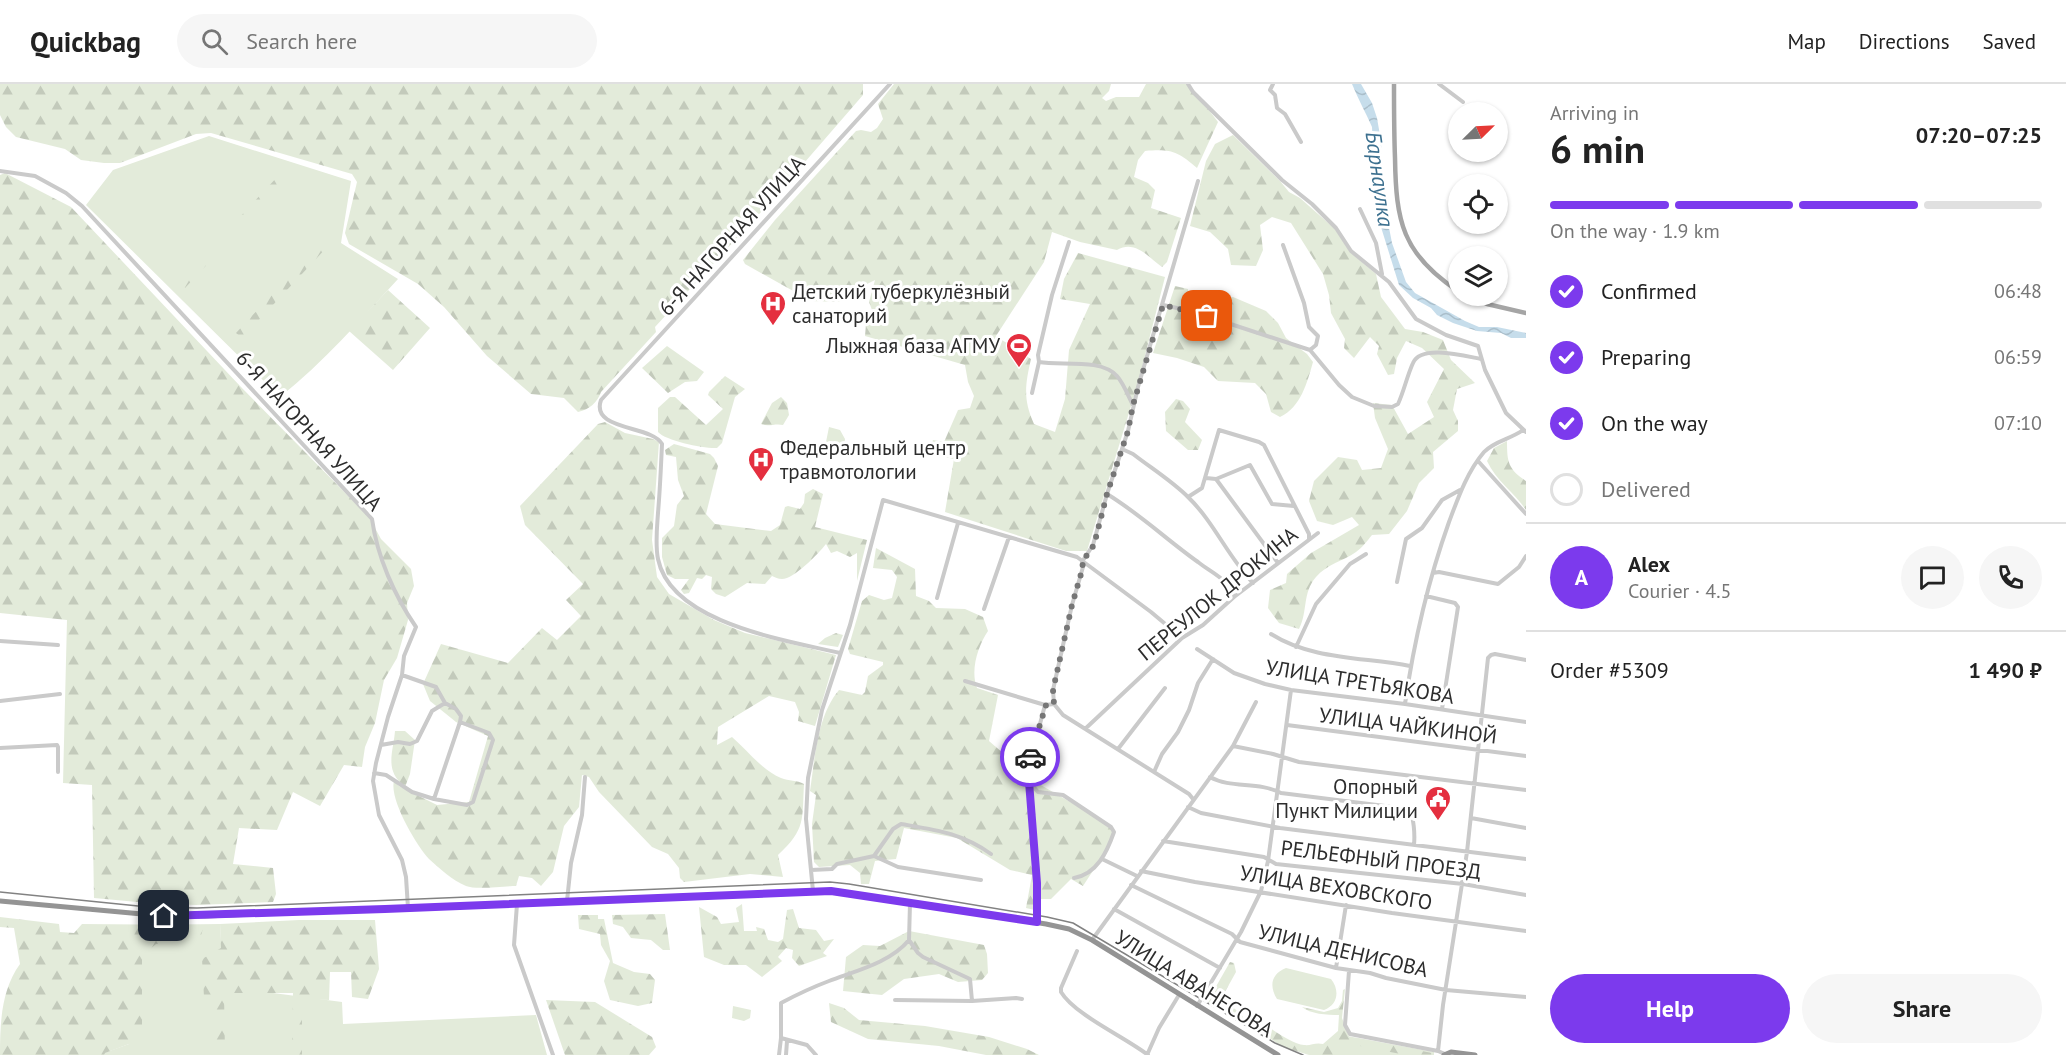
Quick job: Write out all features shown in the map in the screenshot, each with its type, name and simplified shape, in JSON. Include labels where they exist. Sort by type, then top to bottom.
[{"type":"highway","name":"УЛИЦА АВАНЕСОВА","points":[[0,901],[164,916],[813,892],[855,894],[1037,922],[1069,930],[1092,940],[1278,1055]]},
{"type":"highway","points":[[1445,1054],[1451,1052],[1475,1055]]},
{"type":"main road","points":[[1394,84],[1396,200],[1402,226],[1420,259],[1432,272],[1448,284]]},
{"type":"main road","points":[[1496,306],[1526,313]]},
{"type":"street","name":"6-Я НАГОРНАЯ УЛИЦА","points":[[840,653],[735,626],[689,603],[673,591],[662,573],[656,542],[662,444],[655,436],[605,419],[599,410],[601,400],[890,84]]},
{"type":"street","points":[[1188,84],[1193,92],[1282,180],[1312,204],[1336,228],[1351,251],[1382,274],[1416,319],[1446,335],[1478,346],[1481,359],[1506,413],[1524,431],[1486,449],[1461,489],[1440,546],[1426,596],[1410,666],[1405,704]]},
{"type":"street","points":[[1273,84],[1270,90],[1275,95],[1277,108],[1286,114],[1301,142]]},
{"type":"street","points":[[1439,84],[1463,102]]},
{"type":"street","name":"6-Я НАГОРНАЯ УЛИЦА","points":[[0,171],[35,176],[66,193],[82,206],[372,519],[372,530],[382,561],[416,627],[404,656],[402,675],[374,773],[376,808],[402,860],[406,877],[408,908]]},
{"type":"street","points":[[1193,799],[1189,794],[1063,716],[1054,704],[1053,690],[1083,567],[1082,562],[1094,545],[1198,181]]},
{"type":"street","points":[[1360,209],[1376,243],[1382,274]]},
{"type":"street","points":[[1032,393],[1052,295],[1069,242]]},
{"type":"street","points":[[1283,246],[1304,303],[1309,327],[1318,336],[1316,345],[1310,350]]},
{"type":"street","points":[[1163,305],[1191,311],[1310,350],[1339,385],[1353,397],[1366,404],[1383,407],[1398,404],[1413,362],[1420,355],[1431,353],[1481,359]]},
{"type":"street","points":[[1039,362],[1054,365],[1071,363],[1105,367],[1117,376],[1133,405]]},
{"type":"street","points":[[1188,497],[1200,491],[1206,478],[1218,432],[1221,429],[1264,445],[1309,534],[1309,539]]},
{"type":"street","points":[[1122,449],[1133,454],[1188,497],[1215,529],[1238,566],[1253,583]]},
{"type":"street","points":[[1478,461],[1526,514]]},
{"type":"street","points":[[1206,478],[1216,479],[1250,465],[1272,504],[1294,506]]},
{"type":"street","points":[[1216,479],[1278,563]]},
{"type":"street","points":[[1397,582],[1406,539],[1422,528],[1442,500],[1461,489]]},
{"type":"street","points":[[1107,494],[1217,574],[1234,597]]},
{"type":"street","points":[[813,892],[806,819],[808,778],[818,728],[850,625],[882,500],[1077,557],[1182,638]]},
{"type":"street","points":[[937,598],[958,524]]},
{"type":"street","name":"ПЕРЕУЛОК ДРОКИНА","points":[[1085,729],[1182,638],[1203,625],[1234,597],[1318,533]]},
{"type":"street","points":[[984,609],[1009,537]]},
{"type":"street","points":[[1296,646],[1316,604],[1350,564],[1366,554]]},
{"type":"street","points":[[1433,573],[1439,572],[1498,584],[1519,567],[1526,556]]},
{"type":"street","points":[[1426,596],[1455,603],[1458,607],[1442,709]]},
{"type":"street","points":[[1271,634],[1283,642],[1321,654],[1410,666]]},
{"type":"street","points":[[0,641],[58,645]]},
{"type":"street","name":"УЛИЦА ТРЕТЬЯКОВА","points":[[1197,649],[1240,676],[1291,690],[1526,722]]},
{"type":"street","points":[[1438,1051],[1463,884],[1488,658],[1495,654],[1526,660]]},
{"type":"street","points":[[1154,772],[1162,754],[1178,732],[1189,710],[1197,683],[1212,659]]},
{"type":"street","points":[[402,675],[436,687],[445,703],[456,709],[461,716],[434,799]]},
{"type":"street","points":[[965,681],[1046,705],[1054,704]]},
{"type":"street","points":[[1118,749],[1165,688]]},
{"type":"street","points":[[1197,1006],[1238,939],[1261,891],[1268,861],[1291,690]]},
{"type":"street","points":[[0,701],[60,694]]},
{"type":"street","points":[[1092,940],[1233,746],[1256,702]]},
{"type":"street","points":[[381,745],[398,742],[410,744],[417,741],[432,711],[445,703]]},
{"type":"street","points":[[1037,922],[1037,883],[1029,758],[1046,705]]},
{"type":"street","points":[[374,773],[386,775],[412,792],[434,799],[467,805],[473,802],[494,740],[489,732],[460,722]]},
{"type":"street","name":"УЛИЦА ЧАЙКИНОЙ","points":[[1287,725],[1526,756]]},
{"type":"street","points":[[0,748],[57,745],[58,772]]},
{"type":"street","points":[[1233,746],[1274,754],[1282,758],[1343,768],[1526,790]]},
{"type":"street","points":[[567,902],[571,863],[582,815],[585,777]]},
{"type":"street","points":[[1210,777],[1221,782],[1264,786],[1277,791],[1409,808],[1414,827],[1414,845]]},
{"type":"street","points":[[1029,781],[1038,792],[1063,795],[1111,827],[1114,832],[1102,859],[1093,870],[1074,878]]},
{"type":"street","points":[[1188,807],[1201,813],[1272,826],[1526,859]]},
{"type":"street","points":[[1471,818],[1526,828]]},
{"type":"street","points":[[873,856],[893,830],[901,824],[951,833],[975,843],[991,854]]},
{"type":"street","name":"РЕЛЬЕФНЫЙ ПРОЕЗД","points":[[1163,841],[1264,857],[1275,864],[1463,884],[1526,895]]},
{"type":"street","points":[[811,870],[832,869],[837,864],[873,856],[898,867],[981,880]]},
{"type":"street","points":[[1102,859],[1137,876]]},
{"type":"street","name":"УЛИЦА ВЕХОВСКОГО","points":[[1142,870],[1196,882],[1526,931]]},
{"type":"street","name":"УЛИЦА ДЕНИСОВА","points":[[1131,885],[1232,934],[1240,942],[1336,968],[1446,990],[1526,997]]},
{"type":"street","points":[[910,903],[909,940],[914,949],[923,957],[970,979],[972,1000]]},
{"type":"street","points":[[517,904],[514,945],[553,1055]]},
{"type":"street","points":[[1336,968],[1346,905]]},
{"type":"street","points":[[1114,909],[1220,968]]},
{"type":"street","points":[[779,1055],[781,1004],[822,983],[848,975],[890,956],[909,940]]},
{"type":"street","points":[[1077,951],[1061,988],[1060,992],[1063,997],[1147,1055],[1159,1028],[1179,995]]},
{"type":"street","points":[[1349,971],[1345,1025],[1350,1034],[1445,1054]]},
{"type":"street","points":[[895,1000],[1022,999]]},
{"type":"street","points":[[781,1038],[807,1045],[816,1055]]},
{"type":"street","points":[[786,1055],[787,1041]]},
{"type":"green space","points":[[0,84],[863,84],[863,95],[772,200],[655,327],[656,332],[601,392],[595,402],[578,412],[564,398],[531,394],[487,356],[444,307],[418,284],[349,244],[345,233],[357,182],[352,174],[211,133],[196,134],[120,163],[81,160],[65,149],[16,137],[6,127],[0,115]]},
{"type":"green space","points":[[894,84],[1111,84],[1109,91],[1102,98],[1106,101],[1116,97],[1139,97],[1146,84],[1189,84],[1218,122],[1197,168],[1173,152],[1161,150],[1145,151],[1138,160],[1134,177],[1148,183],[1155,190],[1151,208],[1181,218],[1167,262],[1162,267],[1135,248],[1123,247],[1117,250],[1080,242],[1052,232],[1044,262],[996,336],[1031,359],[1026,392],[1030,415],[1034,424],[1055,432],[1065,399],[1069,350],[1090,304],[1060,299],[1064,279],[1078,253],[1165,277],[1138,383],[1087,551],[1066,551],[945,512],[954,459],[931,454],[930,447],[933,440],[944,442],[958,410],[970,408],[974,396],[968,382],[965,365],[865,336],[866,324],[872,310],[869,302],[875,280],[863,286],[847,285],[839,302],[811,301],[745,264],[743,260],[775,220],[856,131],[871,132],[877,128],[883,119],[878,104]]},
{"type":"green space","points":[[1233,135],[1289,192],[1300,198],[1335,229],[1350,252],[1376,274],[1381,297],[1405,329],[1423,332],[1443,340],[1451,360],[1475,383],[1457,389],[1453,410],[1458,421],[1458,431],[1433,452],[1434,468],[1419,483],[1407,511],[1389,534],[1372,535],[1358,550],[1325,569],[1316,577],[1309,589],[1299,629],[1279,623],[1268,608],[1270,590],[1286,583],[1287,574],[1311,553],[1359,525],[1352,517],[1333,525],[1317,521],[1309,501],[1314,481],[1338,457],[1357,460],[1362,470],[1381,468],[1388,449],[1375,418],[1373,403],[1392,405],[1408,434],[1434,417],[1427,402],[1444,369],[1422,348],[1406,341],[1397,358],[1394,374],[1388,375],[1377,354],[1379,346],[1370,337],[1354,358],[1344,348],[1345,339],[1331,313],[1323,274],[1291,223],[1272,217],[1260,225],[1263,250],[1256,266],[1231,265],[1228,249],[1210,232],[1190,226],[1206,161],[1215,144]]},
{"type":"green space","points":[[209,136],[351,181],[341,243],[398,279],[326,356],[280,397],[86,205],[113,170]]},
{"type":"green space","points":[[5,173],[71,207],[241,387],[369,517],[381,539],[411,569],[414,586],[407,603],[408,620],[397,658],[384,680],[375,723],[365,747],[362,767],[344,765],[320,806],[293,792],[277,830],[239,828],[233,864],[273,868],[276,894],[273,902],[196,905],[94,898],[92,785],[63,783],[67,620],[0,613],[0,175]]},
{"type":"green space","points":[[280,174],[286,180],[185,288],[179,282]]},
{"type":"green space","points":[[323,240],[329,245],[242,338],[236,333]]},
{"type":"green space","points":[[1175,286],[1188,289],[1189,304],[1201,304],[1233,297],[1266,311],[1278,323],[1286,338],[1307,354],[1313,362],[1308,378],[1298,401],[1287,413],[1280,417],[1271,412],[1266,394],[1255,383],[1218,381],[1204,367],[1153,353]]},
{"type":"green space","points":[[388,290],[430,328],[393,370],[349,331]]},
{"type":"green space","points":[[667,346],[704,372],[697,381],[685,382],[668,393],[642,368]]},
{"type":"green space","points":[[725,376],[745,389],[735,397],[722,443],[717,448],[686,444],[658,432],[658,408],[670,397],[675,397],[706,425],[723,409],[708,395]]},
{"type":"green space","points":[[781,397],[787,403],[789,415],[783,425],[761,424],[772,403]]},
{"type":"green space","points":[[1176,399],[1183,401],[1190,409],[1185,422],[1202,440],[1198,450],[1188,450],[1166,431],[1165,412]]},
{"type":"green space","points":[[605,422],[625,433],[659,442],[652,540],[657,577],[669,594],[714,620],[745,633],[836,655],[815,726],[798,721],[799,712],[795,702],[769,696],[718,727],[717,745],[732,737],[774,775],[804,784],[801,823],[794,838],[778,855],[783,877],[750,874],[684,882],[680,878],[679,868],[668,854],[652,847],[599,792],[589,777],[582,775],[579,807],[564,826],[553,872],[541,886],[532,878],[519,876],[516,886],[476,888],[461,884],[429,859],[417,843],[399,810],[394,781],[399,786],[437,805],[469,802],[488,736],[456,722],[430,701],[423,684],[441,644],[508,663],[542,628],[557,640],[581,616],[566,600],[583,584],[525,525],[520,506],[598,424]]},
{"type":"green space","points":[[829,427],[840,430],[845,439],[844,447],[826,442]]},
{"type":"green space","points":[[1507,441],[1507,454],[1512,469],[1526,481],[1526,510],[1495,475],[1487,461],[1494,448]]},
{"type":"green space","points":[[674,444],[710,454],[714,458],[718,466],[706,514],[715,524],[771,531],[780,525],[785,507],[800,509],[804,503],[805,494],[813,489],[823,494],[815,527],[867,540],[857,581],[857,553],[850,557],[837,551],[831,553],[826,544],[806,565],[787,578],[772,576],[765,584],[747,583],[725,597],[716,594],[711,589],[712,577],[706,575],[702,579],[697,578],[689,593],[684,594],[681,590],[689,579],[675,579],[667,575],[662,557],[662,538],[674,526],[677,505],[684,496],[678,480],[676,457],[666,455],[665,450]]},
{"type":"green space","points":[[876,548],[915,569],[916,596],[929,601],[936,608],[965,609],[983,617],[988,631],[978,651],[974,674],[977,688],[998,695],[989,741],[1039,784],[1112,826],[1113,840],[1083,886],[1071,879],[1051,899],[1040,899],[1039,911],[1026,908],[1032,875],[1010,870],[957,838],[904,828],[896,859],[875,861],[869,884],[861,884],[860,873],[850,865],[819,867],[814,862],[812,824],[816,795],[810,791],[821,725],[839,690],[862,695],[865,692],[868,676],[883,665],[883,662],[850,654],[848,649],[862,601],[869,595],[884,600],[892,598],[897,577],[892,570],[873,568]]},
{"type":"green space","points":[[836,633],[843,635],[838,647],[818,644],[825,638]]},
{"type":"green space","points":[[395,731],[405,731],[415,740],[410,774],[405,787],[398,781],[392,768]]},
{"type":"green space","points":[[742,904],[744,931],[757,931],[756,927],[764,929],[768,940],[778,942],[783,939],[787,910],[793,909],[799,928],[816,930],[824,941],[834,939],[823,953],[827,956],[799,966],[792,958],[793,950],[786,948],[778,957],[782,961],[762,977],[746,965],[724,965],[704,957],[699,907],[717,917],[721,924],[739,922],[736,908]]},
{"type":"green space","points":[[665,914],[670,950],[663,950],[651,940],[631,938],[623,927],[613,924],[612,915]]},
{"type":"green space","points":[[578,915],[598,915],[598,919],[604,919],[613,963],[634,972],[650,974],[655,980],[652,1003],[638,1006],[610,1000],[604,981],[610,961],[601,945],[600,934],[579,929]]},
{"type":"green space","points":[[0,917],[59,924],[60,932],[74,933],[82,924],[204,925],[200,939],[156,944],[142,956],[142,1030],[129,1044],[104,1055],[0,1055],[1,1019],[5,996],[20,964],[14,928],[0,927]]},
{"type":"green space","points":[[299,920],[375,920],[379,969],[368,999],[352,997],[351,972],[330,972],[329,1000],[302,999],[302,1055],[292,1055],[293,993],[224,993],[225,1055],[212,1055],[212,998],[204,997],[202,959],[221,948],[220,924]]},
{"type":"green space","points":[[220,924],[224,993],[273,993],[342,1002],[343,1024],[536,1015],[547,1055],[104,1055],[104,1053],[129,1044],[141,956],[142,925]]},
{"type":"green space","points":[[909,931],[984,945],[988,973],[982,980],[958,982],[939,974],[904,979],[882,995],[843,991],[846,957],[863,945],[880,946]]},
{"type":"green space","points":[[1230,962],[1234,963],[1236,972],[1221,999],[1239,1012],[1236,1014],[1242,1015],[1240,1021],[1205,1000],[1205,997],[1214,990]]},
{"type":"green space","points":[[1286,968],[1331,979],[1336,988],[1335,1001],[1324,1010],[1277,999],[1272,985],[1274,977]]},
{"type":"green space","points":[[1345,989],[1342,1018],[1350,1039],[1347,1055],[1309,1055],[1283,1047],[1248,1024],[1247,1019],[1254,1017],[1299,1044],[1323,1044],[1338,1031],[1339,1015],[1314,1013],[1302,1007],[1324,1012],[1338,1008]]},
{"type":"green space","points":[[546,1000],[595,1002],[652,1037],[656,1047],[649,1055],[565,1055]]},
{"type":"green space","points":[[829,1003],[844,1008],[859,1020],[925,1026],[989,1037],[1039,1055],[986,1055],[939,1046],[868,1039],[831,1022]]},
{"type":"green space","points":[[733,1006],[751,1010],[750,1018],[744,1021],[732,1018]]},
{"type":"green space","points":[[1347,1036],[1434,1052],[1434,1055],[1343,1055]]},
{"type":"green space","points":[[1357,1038],[1432,1053],[1431,1055],[1406,1055],[1382,1052],[1356,1044]]},
{"type":"water","name":"Барнаулка","points":[[1352,84],[1361,84],[1372,103],[1377,118],[1381,141],[1384,202],[1392,243],[1406,282],[1415,293],[1465,321],[1479,327],[1497,327],[1526,333],[1526,338],[1511,338],[1501,333],[1477,331],[1453,323],[1437,315],[1399,285],[1376,211],[1372,127]]},
{"type":"tram line","points":[[0,892],[148,907],[197,908],[830,882],[849,884],[1073,923],[1275,1043],[1303,1055]]},
{"type":"way so far","points":[[1030,757],[1046,705],[1054,704],[1053,690],[1083,567],[1082,562],[1094,545],[1094,538],[1128,431],[1133,405],[1163,305],[1207,316]]},
{"type":"place","name":"Детский туберкулёзный санаторий","points":[[773,327]]},
{"type":"place","name":"Лыжная база АГМУ","points":[[1019,369]]},
{"type":"place","name":"Федеральный центр травмотологии","points":[[761,483]]},
{"type":"place","name":"Опорный Пункт Милиции","points":[[1438,822]]},
{"type":"route","points":[[164,916],[831,891],[1037,922],[1037,883],[1028,769],[1030,757]]}]
